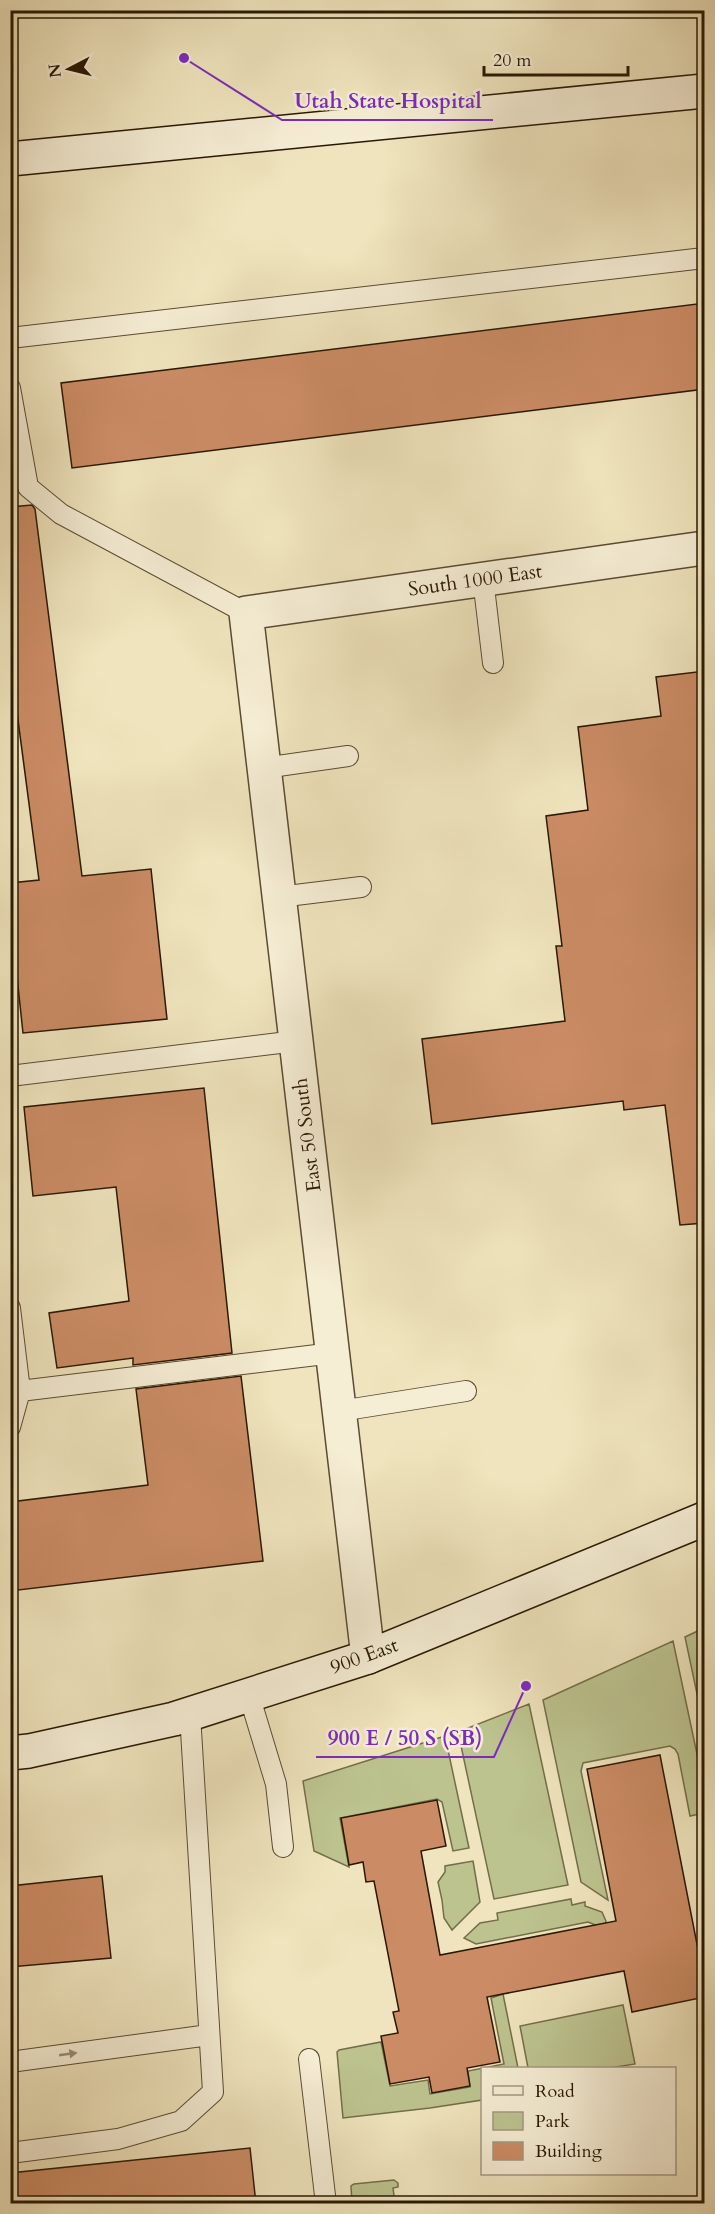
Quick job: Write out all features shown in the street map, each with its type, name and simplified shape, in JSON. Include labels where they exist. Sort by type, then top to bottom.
[{"type":"street","points":[[10,159],[705,91]]},
{"type":"street","name":"South 1000 East","points":[[246,613],[705,548]]},
{"type":"street","name":"East 50 South","points":[[246,613],[368,1657]]},
{"type":"street","name":"900 East","points":[[10,1753],[29,1751],[190,1714],[368,1657],[705,1519]]},
{"type":"lane","points":[[10,338],[705,258]]},
{"type":"lane","points":[[10,388],[28,487],[61,514],[246,613]]},
{"type":"lane","points":[[483,579],[493,663]]},
{"type":"lane","points":[[264,768],[348,756]]},
{"type":"lane","points":[[279,897],[361,887]]},
{"type":"lane","points":[[10,1076],[296,1041]]},
{"type":"lane","points":[[10,1308],[20,1391],[10,1427]]},
{"type":"lane","points":[[20,1391],[333,1353]]},
{"type":"lane","points":[[340,1411],[466,1391]]},
{"type":"lane","points":[[249,1695],[276,1784],[283,1846]]},
{"type":"lane","points":[[10,2153],[118,2139],[181,2121],[213,2092],[190,1714]]},
{"type":"lane","points":[[10,2062],[209,2035]]},
{"type":"lane","points":[[309,2059],[326,2204]]},
{"type":"green space","points":[[704,1628],[704,1727],[685,1637]]},
{"type":"green space","points":[[673,1641],[704,1787],[704,1813],[690,1816],[678,1754],[670,1746],[583,1763],[581,1771],[608,1900],[581,1882],[543,1700]]},
{"type":"green space","points":[[529,1704],[568,1885],[494,1899],[458,1732]]},
{"type":"green space","points":[[445,1736],[469,1848],[453,1851],[442,1802],[437,1799],[340,1818],[349,1867],[314,1851],[303,1781]]},
{"type":"green space","points":[[473,1861],[480,1902],[452,1930],[444,1918],[438,1882],[445,1872],[445,1866]]},
{"type":"green space","points":[[571,1899],[572,1905],[585,1902],[585,1906],[602,1912],[606,1921],[605,1926],[603,1928],[588,1922],[476,1944],[464,1938],[480,1923],[498,1920],[497,1913]]},
{"type":"green space","points":[[503,1994],[518,2067],[488,2067],[504,2064],[491,1998]]},
{"type":"green space","points":[[623,2005],[635,2064],[616,2067],[528,2067],[520,2026]]},
{"type":"green space","points":[[381,2042],[390,2086],[428,2080],[430,2094],[470,2087],[468,2071],[481,2068],[481,2100],[343,2118],[337,2052],[339,2050]]},
{"type":"green space","points":[[394,2180],[398,2183],[398,2187],[393,2188],[395,2203],[352,2203],[351,2186],[354,2184]]},
{"type":"building","points":[[705,303],[705,389],[72,468],[61,383]]},
{"type":"building","points":[[32,505],[35,509],[82,876],[151,869],[167,1019],[23,1033],[10,911],[10,883],[39,880],[10,659],[10,507]]},
{"type":"building","points":[[705,671],[705,1223],[680,1225],[665,1105],[624,1110],[623,1101],[432,1124],[422,1039],[565,1021],[556,946],[562,946],[546,816],[588,810],[578,727],[661,716],[656,677]]},
{"type":"building","points":[[204,1088],[232,1353],[133,1365],[133,1358],[57,1368],[49,1313],[129,1301],[116,1187],[33,1196],[24,1107]]},
{"type":"building","points":[[241,1376],[263,1561],[10,1591],[10,1502],[148,1485],[136,1389]]},
{"type":"building","points":[[660,1755],[705,1985],[705,1997],[632,2012],[624,1971],[487,1997],[500,2062],[467,2068],[470,2086],[432,2093],[429,2077],[390,2084],[381,2036],[398,2033],[393,2012],[399,2011],[374,1881],[366,1882],[363,1862],[349,1865],[341,1818],[437,1800],[446,1846],[421,1851],[440,1955],[616,1921],[587,1769]]},
{"type":"building","points":[[102,1876],[111,1958],[10,1967],[10,1886]]},
{"type":"building","points":[[250,2148],[256,2204],[10,2204],[10,2173]]},
{"type":"place","name":"Utah State Hospital","points":[[184,58]]},
{"type":"place","name":"900 E / 50 S (SB)","points":[[526,1686]]}]
